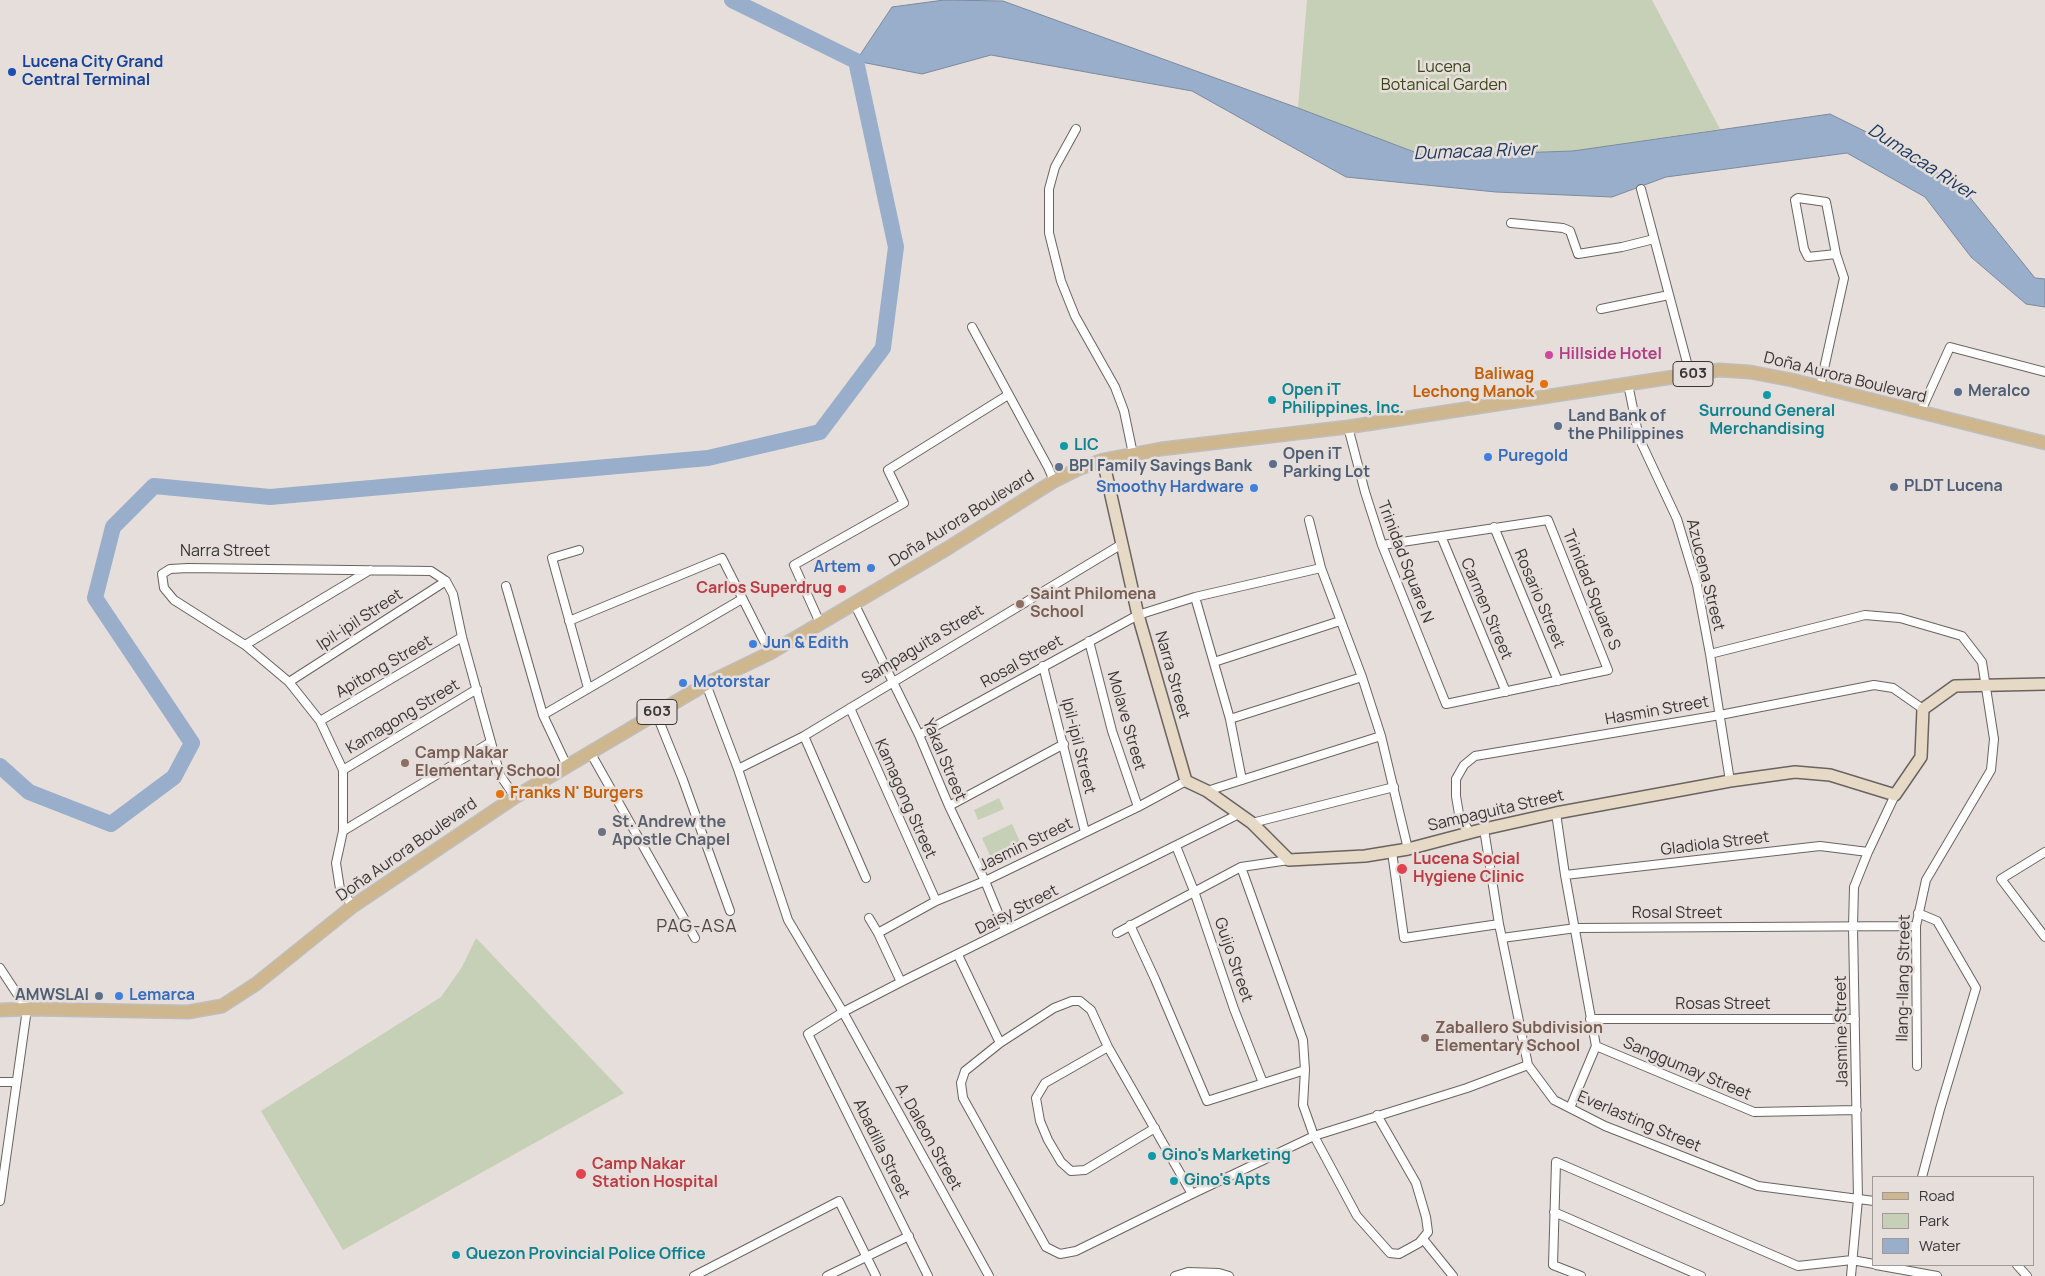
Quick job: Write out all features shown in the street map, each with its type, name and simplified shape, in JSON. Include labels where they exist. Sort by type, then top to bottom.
[{"type":"main road","name":"Doña Aurora Boulevard","points":[[0,1010],[188,1012],[222,1006],[256,984],[353,906],[515,797],[656,712],[706,684],[770,653],[948,548],[1054,481],[1078,469],[1103,460],[1133,454],[1348,427],[1719,370],[1750,372],[1820,387],[2045,443]]},
{"type":"street","points":[[1076,130],[1054,167],[1049,188],[1048,233],[1061,281],[1075,316],[1114,386],[1124,411],[1133,454]]},
{"type":"street","points":[[1641,189],[1690,374]]},
{"type":"street","points":[[1820,387],[1844,278],[1836,254],[1826,202],[1798,198],[1795,200],[1804,249],[1808,257],[1836,254]]},
{"type":"street","points":[[1511,223],[1563,228],[1570,231],[1578,254],[1622,247],[1654,239]]},
{"type":"street","points":[[1601,309],[1669,295]]},
{"type":"street","points":[[972,327],[1054,481]]},
{"type":"street","points":[[1920,413],[1950,347],[2045,372]]},
{"type":"street","name":"Azucena Street","points":[[1628,384],[1640,438],[1677,519],[1697,585],[1730,781]]},
{"type":"street","points":[[820,623],[794,565],[904,503],[888,470],[1008,395]]},
{"type":"street","name":"Trinidad Square N","points":[[1348,427],[1365,492],[1382,545],[1446,704],[1506,692]]},
{"type":"street","name":"Narra Street","points":[[1103,460],[1138,615],[1186,781]]},
{"type":"street","points":[[1309,520],[1321,568],[1362,677],[1381,736],[1408,849]]},
{"type":"street","name":"Trinidad Square S","points":[[1494,528],[1548,520],[1608,670],[1558,681]]},
{"type":"street","points":[[1382,545],[1494,528]]},
{"type":"street","name":"Rosario Street","points":[[1494,528],[1558,681]]},
{"type":"street","name":"Carmen Street","points":[[1441,536],[1506,692]]},
{"type":"street","name":"Sampaguita Street","points":[[738,769],[804,736],[1122,544]]},
{"type":"street","points":[[578,550],[552,558],[588,688]]},
{"type":"street","points":[[569,621],[722,558],[770,653]]},
{"type":"street","name":"Narra Street","points":[[353,906],[340,889],[336,863],[343,831],[343,770],[320,721],[288,682],[245,646],[174,600],[164,588],[162,574],[170,569],[188,568],[372,569],[431,571],[446,581]]},
{"type":"street","name":"Rosal Street","points":[[919,735],[1138,615],[1195,597],[1321,568]]},
{"type":"street","points":[[245,646],[372,569]]},
{"type":"street","points":[[446,581],[453,594],[462,637],[500,775],[515,797]]},
{"type":"street","name":"Ipil-ipil Street","points":[[288,682],[446,581]]},
{"type":"street","points":[[506,586],[543,715],[567,766]]},
{"type":"street","points":[[1195,597],[1230,719],[1242,780]]},
{"type":"street","points":[[543,715],[742,599]]},
{"type":"street","name":"Yakal Street","points":[[854,603],[919,735],[949,806],[985,880],[1005,930]]},
{"type":"street","name":"Ilang-Ilang Street","points":[[1710,654],[1865,615],[1900,618],[1962,636],[1982,662],[1994,739],[1991,770],[1926,880],[1916,926],[1917,1066]]},
{"type":"street","points":[[1214,662],[1340,621]]},
{"type":"street","name":"Apitong Street","points":[[320,721],[462,637]]},
{"type":"street","name":"Molave Street","points":[[1089,641],[1112,731],[1138,808]]},
{"type":"street","name":"Ipil-ipil Street","points":[[1043,666],[1085,832]]},
{"type":"street","points":[[1230,719],[1362,677]]},
{"type":"street","points":[[1506,692],[1558,681]]},
{"type":"street","name":"A. Daleon Street","points":[[706,684],[738,769],[788,920],[843,1012],[989,1276]]},
{"type":"street","points":[[1895,795],[1921,757],[1924,709],[1955,686],[2045,684]]},
{"type":"street","name":"Hasmin Street","points":[[1470,833],[1459,814],[1456,779],[1464,765],[1475,756],[1720,715],[1874,685],[1893,688],[1924,709]]},
{"type":"street","name":"Kamagong Street","points":[[343,770],[477,689]]},
{"type":"street","name":"Kamagong Street","points":[[850,708],[936,901]]},
{"type":"street","points":[[656,712],[683,780],[730,911]]},
{"type":"street","points":[[804,736],[866,878]]},
{"type":"street","points":[[1207,791],[1381,736]]},
{"type":"street","points":[[343,831],[491,742]]},
{"type":"street","points":[[949,806],[1064,744]]},
{"type":"street","points":[[590,752],[695,938]]},
{"type":"street","name":"Sampaguita Street","points":[[1117,933],[1241,867],[1289,860],[1346,858],[1392,852],[1556,813],[1730,781],[1795,772],[1814,772],[1895,795]]},
{"type":"street","points":[[1186,781],[1207,791],[1239,814],[1289,860]]},
{"type":"street","name":"Jasmin Street","points":[[878,933],[936,901],[1138,808],[1186,781]]},
{"type":"street","points":[[1252,824],[1394,786]]},
{"type":"street","name":"Jasmine Street","points":[[1851,1276],[1858,1199],[1853,927],[1854,887],[1895,795]]},
{"type":"street","points":[[1556,813],[1596,1046],[1570,1108]]},
{"type":"street","name":"Daisy Street","points":[[808,1034],[843,1012],[901,982],[1239,814]]},
{"type":"street","name":"Everlasting Street","points":[[1484,829],[1499,924],[1528,1065],[1554,1100],[1604,1126],[1758,1186],[1872,1201]]},
{"type":"street","name":"Guijo Street","points":[[1176,846],[1263,1083]]},
{"type":"street","name":"Gladiola Street","points":[[1566,875],[1820,846],[1868,852]]},
{"type":"street","points":[[1392,852],[1404,938],[1499,924]]},
{"type":"street","points":[[2045,852],[2001,879],[2045,937]]},
{"type":"street","points":[[1241,867],[1303,1040],[1305,1070],[1303,1105],[1314,1136],[1357,1216],[1390,1253],[1399,1254],[1423,1238],[1428,1232],[1416,1183],[1377,1115]]},
{"type":"street","points":[[1918,913],[1937,920],[1976,988],[1922,1176]]},
{"type":"street","points":[[869,918],[901,982]]},
{"type":"street","points":[[1130,925],[1207,1101],[1305,1070]]},
{"type":"street","name":"Rosal Street","points":[[1502,938],[1576,928],[1916,926]]},
{"type":"street","points":[[958,955],[1000,1043]]},
{"type":"street","points":[[0,968],[27,1009],[4,1147],[0,1201]]},
{"type":"street","points":[[1192,1194],[1108,1047],[1091,1010],[1080,1001],[1072,1001],[1054,1008],[1000,1043],[965,1071],[961,1083],[963,1098],[1046,1247],[1060,1254],[1076,1251],[1314,1136],[1468,1088],[1528,1065]]},
{"type":"street","name":"Rosas Street","points":[[1590,1019],[1855,1019]]},
{"type":"street","name":"Abadilla Street","points":[[808,1034],[928,1276]]},
{"type":"street","name":"Sanggumay Street","points":[[1596,1046],[1754,1112],[1857,1110]]},
{"type":"street","points":[[1108,1047],[1045,1083],[1036,1098],[1040,1121],[1048,1140],[1061,1162],[1071,1171],[1085,1170],[1155,1128]]},
{"type":"street","points":[[0,1082],[16,1082]]},
{"type":"street","points":[[1581,1276],[1553,1265],[1556,1162],[1798,1266],[1852,1260],[1872,1264]]},
{"type":"street","points":[[694,1276],[838,1201],[876,1276]]},
{"type":"street","points":[[1554,1212],[1701,1276]]},
{"type":"street","points":[[827,1276],[908,1236]]},
{"type":"street","points":[[1423,1238],[1453,1276]]},
{"type":"street","points":[[1881,1266],[1937,1276]]},
{"type":"street","points":[[2018,1266],[2027,1276]]},
{"type":"street","points":[[1175,1276],[1188,1272],[1219,1272],[1229,1276]]},
{"type":"green space","name":"Lucena Botanical Garden","points":[[1307,0],[1652,0],[1720,129],[1573,151],[1425,156],[1298,108]]},
{"type":"green space","points":[[999,798],[1004,809],[978,820],[974,810]]},
{"type":"green space","points":[[1012,824],[1021,844],[991,858],[982,838]]},
{"type":"green space","points":[[476,938],[624,1093],[343,1250],[261,1111],[441,997],[462,967]]},
{"type":"water","name":"Dumacaa River","points":[[944,0],[1003,1],[1425,156],[1573,151],[1830,114],[1911,154],[1964,190],[2035,278],[2045,279],[2045,307],[2026,304],[1971,257],[1925,197],[1847,153],[1666,177],[1612,197],[1496,192],[1346,177],[1192,91],[991,55],[922,74],[856,61],[892,7]]},
{"type":"waterway","points":[[732,0],[856,61]]},
{"type":"waterway","points":[[0,766],[29,792],[111,824],[174,777],[192,743],[95,598],[113,527],[154,486],[270,497],[708,458],[820,432],[883,348],[896,247],[856,61]]},
{"type":"place","name":"Lucena City Grand Central Terminal","points":[[12,72]]},
{"type":"place","name":"Hillside Hotel","points":[[1549,355]]},
{"type":"place","name":"Baliwag Lechong Manok","points":[[1544,384]]},
{"type":"place","name":"Meralco","points":[[1958,392]]},
{"type":"place","name":"Surround General Merchandising","points":[[1767,395]]},
{"type":"place","name":"Open iT Philippines, Inc.","points":[[1272,400]]},
{"type":"place","name":"Land Bank of the Philippines","points":[[1558,426]]},
{"type":"place","name":"LIC","points":[[1064,446]]},
{"type":"place","name":"Puregold","points":[[1488,457]]},
{"type":"place","name":"Open iT Parking Lot","points":[[1273,464]]},
{"type":"place","name":"BPI Family Savings Bank","points":[[1059,467]]},
{"type":"place","name":"PLDT Lucena","points":[[1894,487]]},
{"type":"place","name":"Smoothy Hardware","points":[[1254,488]]},
{"type":"place","name":"Artem","points":[[871,568]]},
{"type":"place","name":"Carlos Superdrug","points":[[842,589]]},
{"type":"place","name":"Saint Philomena School","points":[[1020,604]]},
{"type":"place","name":"Jun & Edith","points":[[753,644]]},
{"type":"place","name":"Motorstar","points":[[683,683]]},
{"type":"place","name":"Camp Nakar Elementary School","points":[[405,763]]},
{"type":"place","name":"Franks N' Burgers","points":[[500,794]]},
{"type":"place","name":"St. Andrew the Apostle Chapel","points":[[602,832]]},
{"type":"place","name":"Lucena Social Hygiene Clinic","points":[[1402,869]]},
{"type":"place","name":"AMWSLAI","points":[[99,996]]},
{"type":"place","name":"Lemarca","points":[[119,996]]},
{"type":"place","name":"Zaballero Subdivision Elementary School","points":[[1425,1038]]},
{"type":"place","name":"Gino's Marketing","points":[[1152,1156]]},
{"type":"place","name":"Camp Nakar Station Hospital","points":[[581,1174]]},
{"type":"place","name":"Gino's Apts","points":[[1174,1181]]},
{"type":"place","name":"Quezon Provincial Police Office","points":[[456,1255]]},
{"type":"district","name":"PAG-ASA","points":[[697,927]]}]
